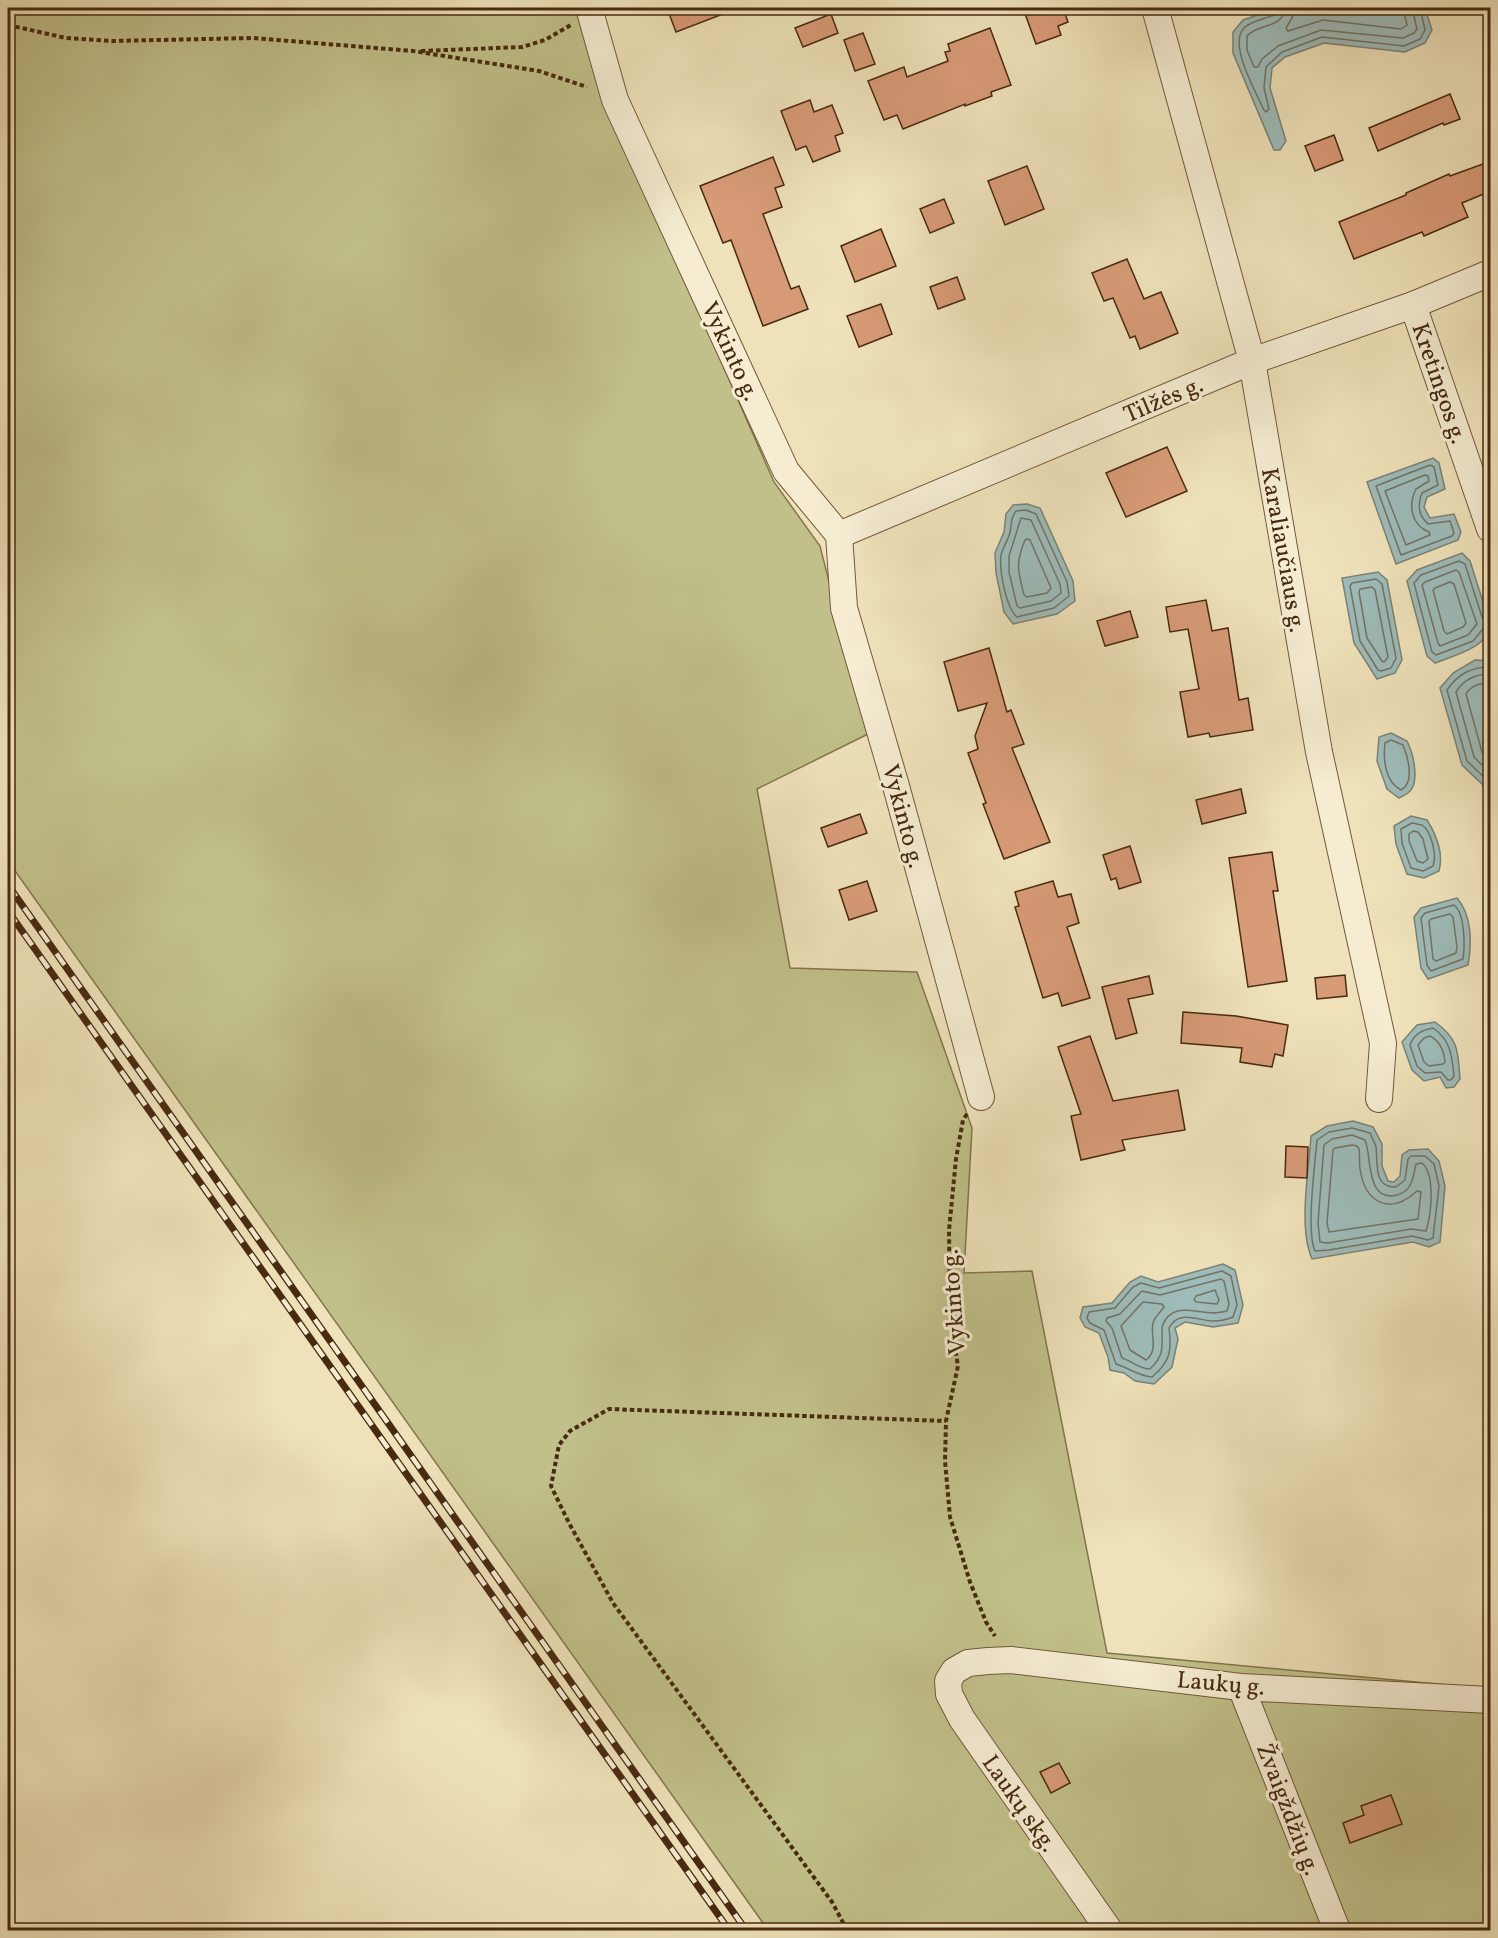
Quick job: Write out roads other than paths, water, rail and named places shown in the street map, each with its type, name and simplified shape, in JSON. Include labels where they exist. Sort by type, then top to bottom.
[{"type":"street","name":"Karaliaučiaus g.","points":[[1155,8],[1252,361],[1318,752],[1383,1043],[1379,1098]]},
{"type":"street","name":"Vykinto g.","points":[[583,13],[615,100],[786,471],[839,535],[844,608],[896,786],[981,1097]]},
{"type":"street","name":"Tilžės g.","points":[[839,535],[1252,361],[1413,305],[1491,273]]},
{"type":"street","name":"Kretingos g.","points":[[1413,305],[1491,529]]},
{"type":"street","name":"Laukų g.","points":[[954,1671],[968,1663],[1011,1660],[1241,1687],[1491,1700]]},
{"type":"street","name":"Laukų skg.","points":[[954,1671],[948,1681],[949,1694],[962,1719],[1109,1930]]},
{"type":"street","name":"Žvaigždžių g.","points":[[1241,1687],[1337,1930]]},
{"type":"water","points":[[1279,8],[1425,8],[1432,30],[1425,43],[1405,52],[1324,43],[1285,57],[1272,68],[1270,88],[1286,141],[1280,150],[1274,150],[1233,53],[1233,32],[1243,20]]},
{"type":"water","points":[[1433,458],[1439,463],[1445,489],[1427,497],[1424,507],[1430,518],[1454,514],[1461,532],[1458,540],[1396,564],[1367,482]]},
{"type":"water","points":[[1027,504],[1040,508],[1073,581],[1075,601],[1057,614],[1013,624],[1004,612],[996,573],[995,553],[1004,532],[1006,514],[1013,505]]},
{"type":"water","points":[[1462,553],[1470,561],[1490,624],[1484,639],[1477,645],[1435,663],[1427,656],[1407,581],[1417,570]]},
{"type":"water","points":[[1378,572],[1387,580],[1402,660],[1395,673],[1377,679],[1354,643],[1342,578]]},
{"type":"water","points":[[1475,660],[1490,661],[1490,800],[1482,784],[1462,765],[1440,688],[1453,673]]},
{"type":"water","points":[[1391,733],[1407,741],[1415,768],[1412,788],[1399,798],[1387,789],[1377,761],[1379,737]]},
{"type":"water","points":[[1411,816],[1427,820],[1437,838],[1440,851],[1439,871],[1424,878],[1407,874],[1396,844],[1394,826]]},
{"type":"water","points":[[1457,898],[1466,913],[1470,930],[1468,965],[1428,979],[1421,968],[1414,917],[1421,908]]},
{"type":"water","points":[[1435,1022],[1449,1034],[1456,1047],[1460,1079],[1454,1087],[1446,1088],[1440,1077],[1424,1081],[1412,1070],[1402,1042],[1417,1025]]},
{"type":"water","points":[[1353,1121],[1373,1127],[1382,1144],[1382,1166],[1388,1181],[1394,1182],[1400,1176],[1402,1155],[1409,1150],[1428,1149],[1439,1161],[1445,1186],[1440,1242],[1429,1247],[1413,1242],[1312,1259],[1308,1246],[1305,1215],[1311,1136],[1327,1126]]},
{"type":"water","points":[[1223,1264],[1235,1270],[1243,1305],[1238,1323],[1213,1327],[1185,1322],[1175,1328],[1178,1339],[1172,1367],[1154,1384],[1135,1381],[1124,1373],[1110,1370],[1099,1333],[1085,1327],[1080,1318],[1083,1307],[1112,1303],[1130,1282],[1141,1276],[1158,1282]]},
{"type":"railway","points":[[8,885],[746,1930]]},
{"type":"railway","points":[[8,911],[729,1930]]}]
